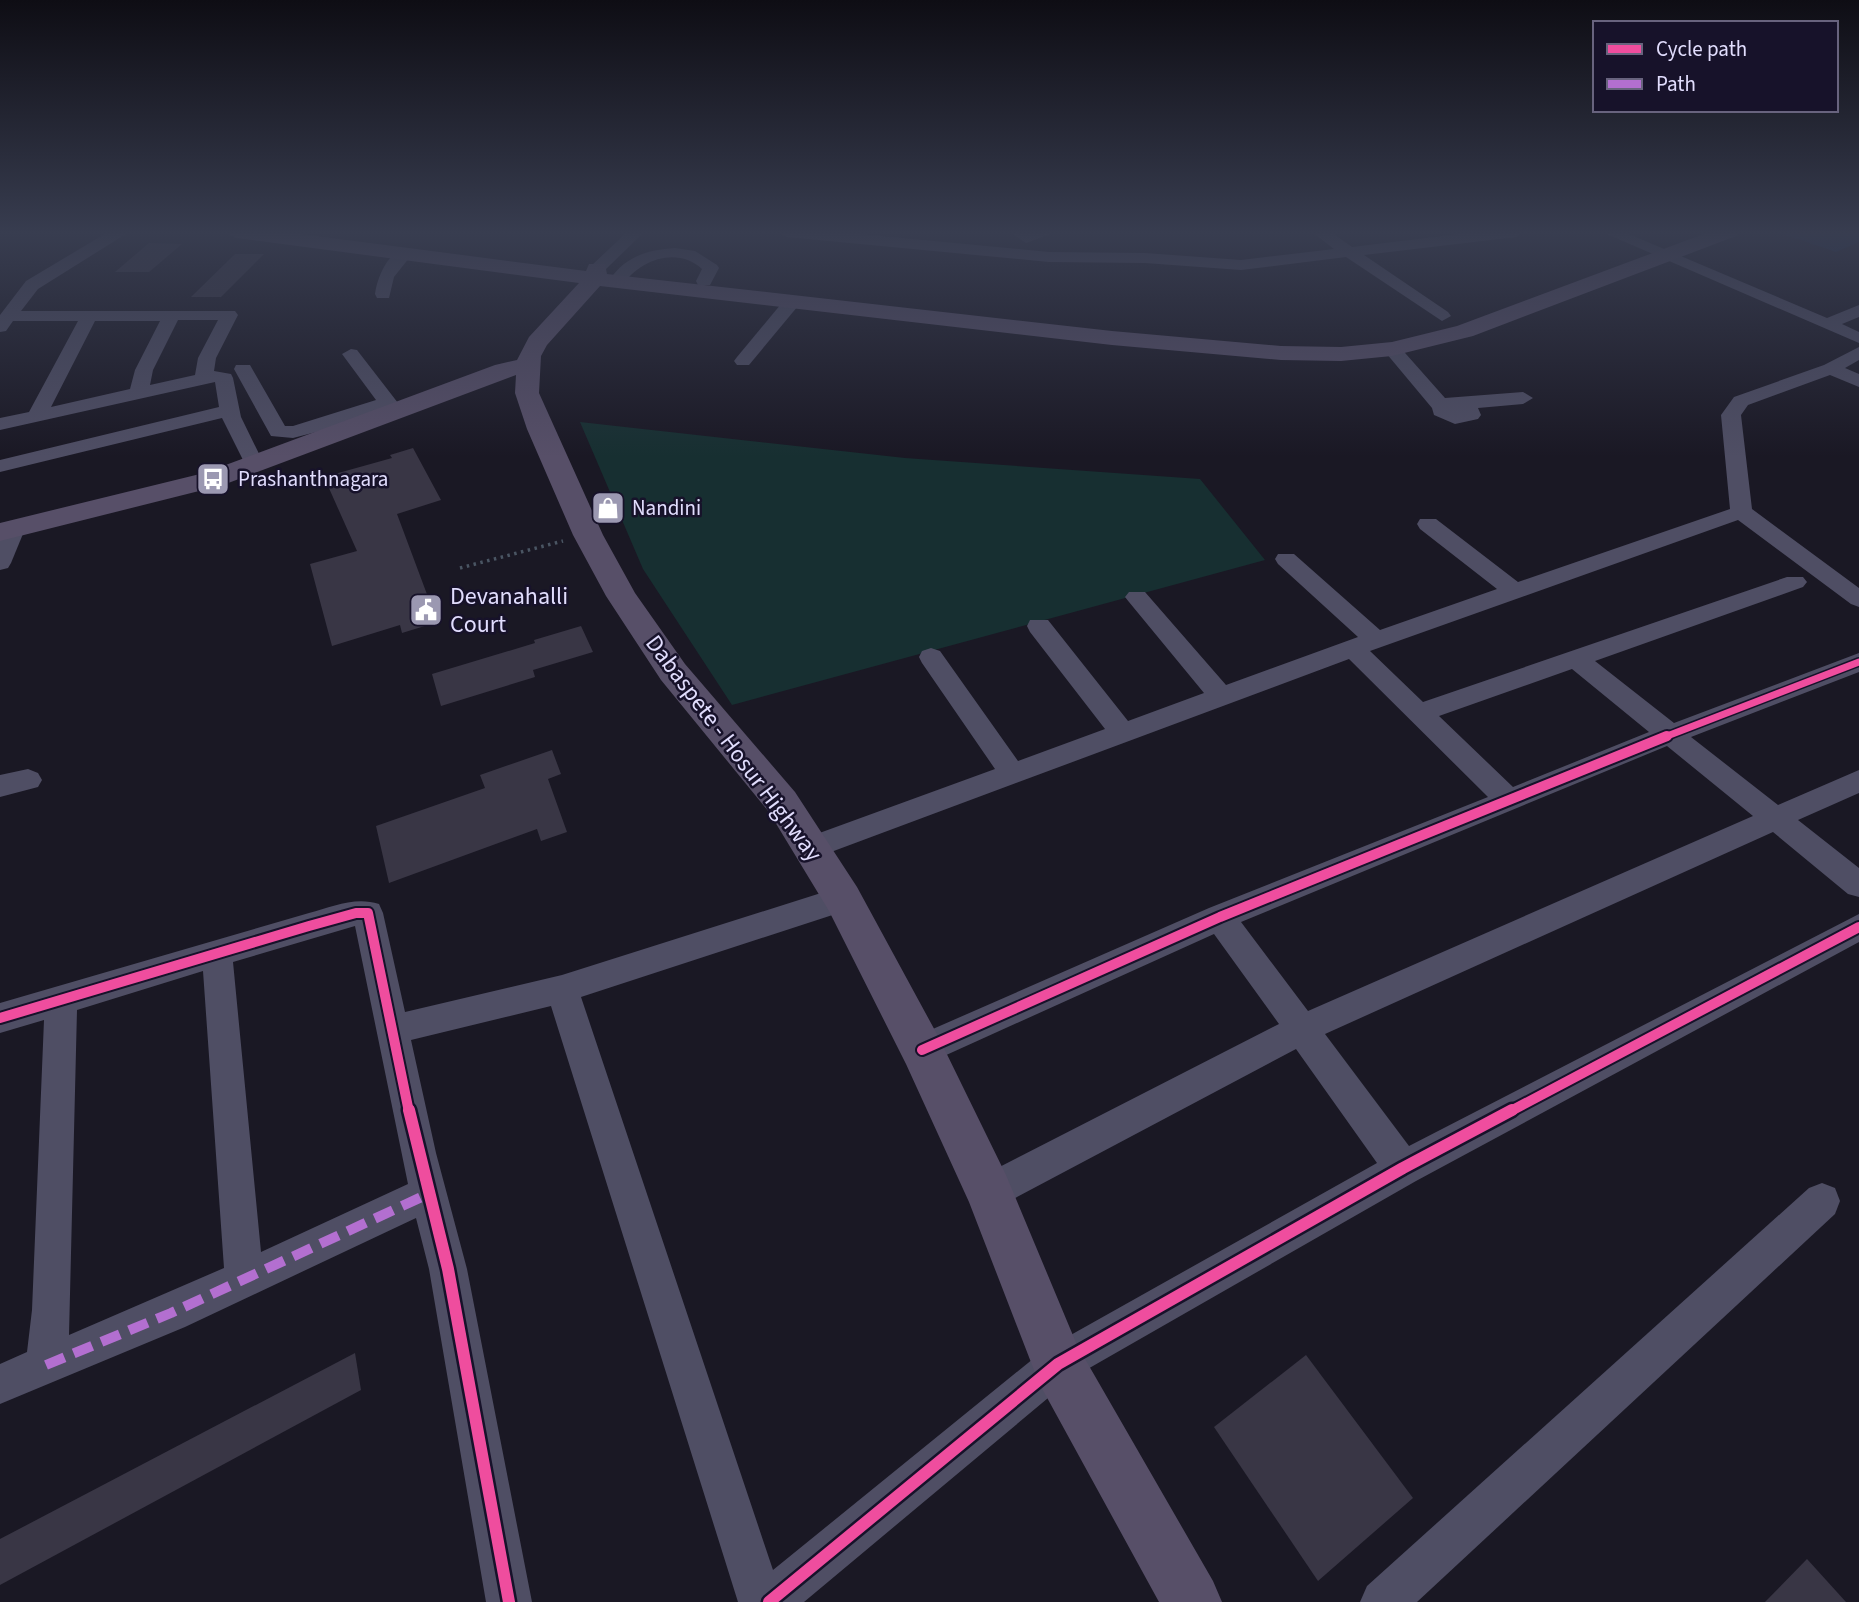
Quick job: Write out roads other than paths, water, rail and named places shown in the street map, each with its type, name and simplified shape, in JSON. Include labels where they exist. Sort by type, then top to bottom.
[{"type":"main road","points":[[7,530],[213,480],[330,429],[526,365],[537,342],[574,307]]},
{"type":"main road","points":[[836,307],[1205,347],[1341,354],[1392,349],[1465,331],[1523,307]]},
{"type":"main road","points":[[944,307],[1096,323],[1283,338],[1372,332],[1472,307]]},
{"type":"main road","name":"Dabaspete - Hosur Highway","points":[[526,365],[527,393],[587,535],[621,596],[673,672],[782,802],[813,847],[843,899],[922,1050],[989,1192],[1058,1364],[1192,1602]]},
{"type":"street","points":[[743,361],[788,307]]},
{"type":"street","points":[[1428,307],[1441,316]]},
{"type":"street","points":[[1784,307],[1859,338]]},
{"type":"street","points":[[1827,325],[1859,310]]},
{"type":"street","points":[[4,320],[172,314],[229,315],[207,358],[204,378]]},
{"type":"street","points":[[139,391],[144,370],[172,314]]},
{"type":"street","points":[[37,415],[89,316]]},
{"type":"street","points":[[1392,349],[1452,409],[1472,439]]},
{"type":"street","points":[[1859,352],[1831,369],[1741,401],[1731,415],[1741,512],[1802,574],[1859,599]]},
{"type":"street","points":[[351,354],[391,407]]},
{"type":"street","points":[[243,369],[278,432],[330,429]]},
{"type":"street","points":[[1831,369],[1859,381]]},
{"type":"street","points":[[0,424],[139,391],[204,378],[224,378],[230,410],[254,464]]},
{"type":"street","points":[[1452,409],[1523,398]]},
{"type":"street","points":[[0,466],[230,410]]},
{"type":"street","points":[[813,847],[1364,644],[1741,512]]},
{"type":"street","points":[[1428,524],[1514,591]]},
{"type":"street","points":[[0,563],[7,530]]},
{"type":"street","points":[[1286,559],[1364,644],[1419,713],[1509,800]]},
{"type":"street","points":[[1419,713],[1576,659],[1802,574],[1859,577]]},
{"type":"street","points":[[1137,597],[1222,697]]},
{"type":"street","points":[[1039,626],[1123,733]]},
{"type":"street","points":[[931,657],[1013,774]]},
{"type":"street","points":[[1576,659],[1859,885]]},
{"type":"street","points":[[922,1050],[1220,917],[1671,734],[1859,662]]},
{"type":"street","points":[[0,786],[28,780]]},
{"type":"street","points":[[989,1192],[1302,1029],[1859,781]]},
{"type":"street","points":[[392,1030],[562,989],[843,899]]},
{"type":"street","points":[[0,1018],[356,912],[368,913],[429,1195],[449,1269],[509,1602]]},
{"type":"street","points":[[1220,917],[1403,1168]]},
{"type":"street","points":[[769,1602],[1058,1364],[1403,1168],[1859,927]]},
{"type":"street","points":[[217,954],[244,1278]]},
{"type":"street","points":[[562,989],[761,1602]]},
{"type":"street","points":[[46,1365],[52,1310],[61,1000]]},
{"type":"street","points":[[0,1384],[171,1313],[429,1195]]},
{"type":"street","points":[[1383,1602],[1822,1201]]},
{"type":"place","name":"Prashanthnagara","points":[[213,479]]},
{"type":"place","name":"Nandini","points":[[608,508]]},
{"type":"place","name":"Devanahalli Court","points":[[426,610]]}]
